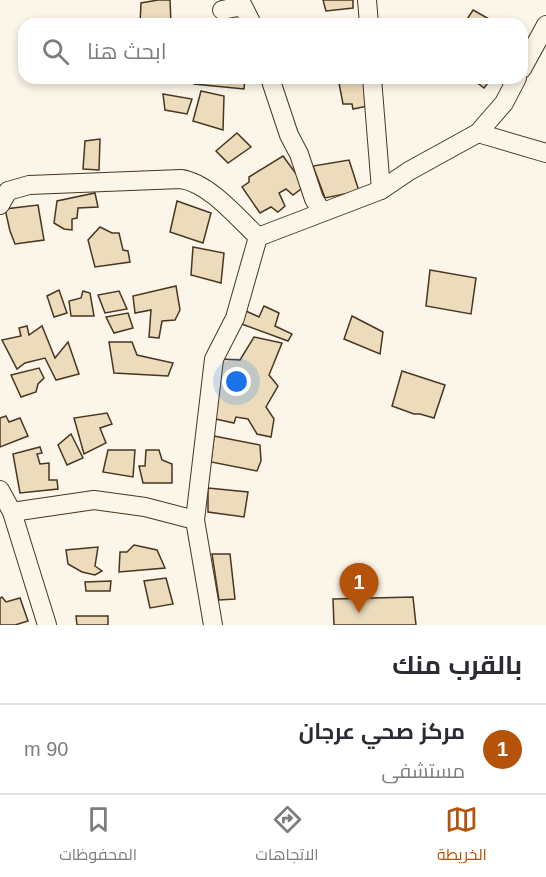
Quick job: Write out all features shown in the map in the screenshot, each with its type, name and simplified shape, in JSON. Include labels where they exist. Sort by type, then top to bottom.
[{"type":"street","points":[[367,0],[368,18]]},
{"type":"street","points":[[222,10],[243,6],[249,18]]},
{"type":"street","points":[[528,58],[546,24]]},
{"type":"street","points":[[272,84],[314,199],[322,212]]},
{"type":"street","points":[[372,84],[381,190]]},
{"type":"street","points":[[258,237],[381,190],[409,171],[478,133],[504,103],[515,84]]},
{"type":"street","points":[[478,133],[546,153]]},
{"type":"street","points":[[0,205],[8,191],[29,185],[193,180],[258,237]]},
{"type":"street","points":[[213,625],[195,520],[214,359],[235,318],[258,237]]},
{"type":"street","points":[[0,490],[12,512],[46,625]]},
{"type":"street","points":[[12,512],[94,500],[144,507],[195,520]]},
{"type":"building","points":[[170,0],[171,18],[140,18],[141,3]]},
{"type":"building","points":[[323,0],[353,0],[353,8],[326,11]]},
{"type":"building","points":[[473,10],[487,18],[468,18]]},
{"type":"building","points":[[194,84],[244,84],[244,89]]},
{"type":"building","points":[[339,84],[368,84],[368,106],[353,109],[352,104],[343,104]]},
{"type":"building","points":[[201,91],[224,96],[223,130],[193,121]]},
{"type":"building","points":[[163,94],[192,99],[187,114],[165,110]]},
{"type":"building","points":[[237,133],[251,147],[228,163],[216,151]]},
{"type":"building","points":[[100,139],[99,170],[83,169],[85,141]]},
{"type":"building","points":[[283,156],[305,186],[293,195],[286,189],[279,193],[285,206],[278,212],[271,207],[260,213],[242,187],[249,182],[249,177]]},
{"type":"building","points":[[349,160],[359,191],[325,198],[313,166]]},
{"type":"building","points":[[95,193],[98,207],[78,208],[77,218],[72,219],[72,230],[64,229],[54,223],[57,201]]},
{"type":"building","points":[[177,201],[211,213],[203,243],[170,232]]},
{"type":"building","points":[[38,205],[44,240],[15,244],[5,209]]},
{"type":"building","points":[[100,227],[112,233],[119,233],[123,250],[128,251],[130,262],[95,267],[88,240]]},
{"type":"building","points":[[193,247],[224,253],[221,283],[191,275]]},
{"type":"building","points":[[430,270],[476,278],[471,314],[426,306]]},
{"type":"building","points":[[176,286],[180,310],[175,320],[162,321],[159,338],[149,337],[151,310],[135,313],[133,296]]},
{"type":"building","points":[[59,290],[67,313],[54,317],[47,296]]},
{"type":"building","points":[[83,291],[90,293],[94,316],[71,316],[69,301],[81,298]]},
{"type":"building","points":[[119,291],[127,309],[105,313],[98,295]]},
{"type":"building","points":[[264,306],[279,313],[275,326],[292,334],[288,341],[239,323],[246,311],[259,317]]},
{"type":"building","points":[[128,313],[133,328],[114,333],[106,317]]},
{"type":"building","points":[[352,316],[383,332],[380,354],[344,339]]},
{"type":"building","points":[[27,326],[29,335],[42,326],[55,358],[68,342],[79,374],[56,380],[45,358],[25,363],[17,369],[2,340],[21,336],[19,328]]},
{"type":"building","points":[[254,337],[282,343],[269,375],[278,386],[266,407],[274,419],[271,437],[257,434],[248,419],[236,417],[234,423],[211,418],[222,359],[240,360]]},
{"type":"building","points":[[109,342],[132,342],[137,355],[173,363],[168,376],[114,373]]},
{"type":"building","points":[[39,368],[44,378],[38,384],[36,392],[21,397],[11,375]]},
{"type":"building","points":[[402,371],[445,385],[434,418],[392,406]]},
{"type":"building","points":[[107,413],[112,424],[100,428],[106,443],[84,454],[74,418]]},
{"type":"building","points":[[6,416],[9,422],[20,418],[28,436],[0,447],[0,418]]},
{"type":"building","points":[[71,434],[83,458],[67,465],[58,445]]},
{"type":"building","points":[[214,436],[260,445],[261,461],[257,471],[211,462]]},
{"type":"building","points":[[40,447],[42,453],[37,454],[40,464],[49,463],[49,480],[57,480],[58,489],[20,493],[13,454]]},
{"type":"building","points":[[108,450],[135,450],[133,477],[103,472]]},
{"type":"building","points":[[146,450],[159,450],[162,460],[172,464],[172,483],[143,483],[139,466],[145,466]]},
{"type":"building","points":[[208,488],[248,492],[244,517],[208,512]]},
{"type":"building","points":[[134,545],[157,550],[165,568],[119,572],[120,552],[127,552]]},
{"type":"building","points":[[98,547],[95,566],[102,571],[95,575],[82,572],[68,564],[66,550]]},
{"type":"building","points":[[212,554],[230,554],[235,599],[219,600]]},
{"type":"building","points":[[166,578],[173,604],[150,608],[144,581]]},
{"type":"building","points":[[111,581],[110,591],[86,591],[85,582]]},
{"type":"building","points":[[2,597],[6,602],[20,598],[28,621],[15,625],[0,625],[0,598]]},
{"type":"building","points":[[413,597],[416,625],[334,625],[333,599]]},
{"type":"building","points":[[76,616],[108,616],[108,625],[77,625]]},
{"type":"place","name":"مركز صحي عرجان","points":[[359,613]]}]
